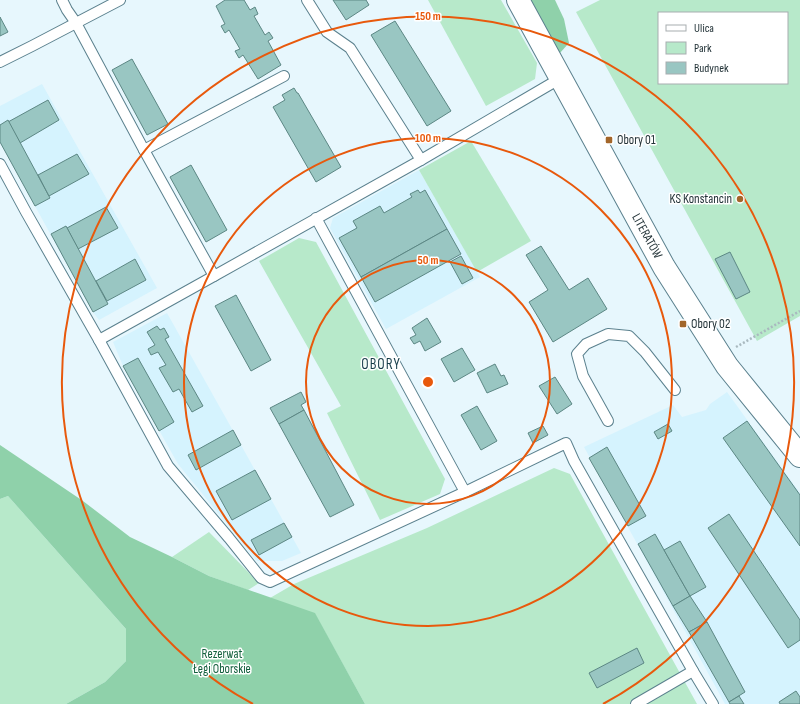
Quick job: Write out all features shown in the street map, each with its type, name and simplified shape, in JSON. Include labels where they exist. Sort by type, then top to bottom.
[{"type":"street","name":"LITERATÓW","points":[[518,0],[664,267],[727,366],[800,456]]},
{"type":"lane","points":[[62,0],[66,10],[76,23],[214,276]]},
{"type":"lane","points":[[0,62],[120,0]]},
{"type":"lane","points":[[307,0],[327,32],[350,48],[421,160]]},
{"type":"lane","points":[[144,150],[284,76]]},
{"type":"lane","points":[[99,340],[421,160],[561,78]]},
{"type":"lane","points":[[0,164],[168,466],[261,578],[270,582],[465,492],[566,443],[578,468],[713,704]]},
{"type":"lane","points":[[316,218],[465,492]]},
{"type":"lane","points":[[608,421],[583,376],[577,354],[586,344],[608,334],[629,336],[645,352],[675,390]]},
{"type":"lane","points":[[636,704],[693,671]]},
{"type":"path","points":[[720,355],[800,312]]},
{"type":"shaded area","points":[[42,84],[157,288],[99,320],[93,312],[0,142],[0,106]]},
{"type":"shaded area","points":[[419,170],[480,277],[386,329],[330,228],[333,218]]},
{"type":"shaded area","points":[[167,313],[301,553],[282,561],[257,561],[178,464],[123,366],[113,342]]},
{"type":"shaded area","points":[[727,392],[800,493],[800,704],[725,704],[584,447],[673,405],[682,417],[706,410],[710,404]]},
{"type":"green space","points":[[428,0],[501,0],[537,63],[535,79],[486,106]]},
{"type":"green space","points":[[528,0],[555,0],[564,19],[569,43],[559,54]]},
{"type":"green space","name":"KS Konstancin","points":[[600,0],[800,0],[800,316],[757,341],[576,12]]},
{"type":"green space","points":[[471,141],[531,241],[477,272],[419,170]]},
{"type":"green space","points":[[299,238],[316,242],[445,479],[440,494],[380,520],[327,413],[341,406],[259,261]]},
{"type":"green space","name":"Rezerwat Łęgi Oborskie","points":[[0,445],[83,501],[130,537],[209,576],[315,613],[365,704],[66,704],[105,682],[126,661],[126,629],[8,496],[0,499]]},
{"type":"green space","points":[[554,468],[570,474],[697,704],[365,704],[315,614],[270,598],[294,584],[427,528]]},
{"type":"green space","points":[[8,496],[126,629],[126,661],[105,682],[66,704],[0,704],[0,499]]},
{"type":"green space","points":[[209,532],[259,583],[248,590],[209,576],[172,557]]},
{"type":"building","points":[[225,0],[244,0],[250,10],[255,7],[258,14],[254,16],[265,35],[269,32],[273,38],[268,41],[281,65],[258,79],[243,55],[239,58],[235,51],[240,49],[229,30],[225,33],[221,26],[225,24],[216,6]]},
{"type":"building","points":[[333,0],[366,0],[369,5],[346,20]]},
{"type":"building","points":[[0,17],[8,32],[0,36]]},
{"type":"building","points":[[395,21],[451,111],[427,126],[371,35]]},
{"type":"building","points":[[132,59],[168,124],[147,135],[112,70]]},
{"type":"building","points":[[294,88],[341,167],[316,182],[273,107],[285,100],[282,95]]},
{"type":"building","points":[[48,100],[59,120],[20,143],[8,122]]},
{"type":"building","points":[[8,120],[50,198],[35,206],[0,142],[0,125]]},
{"type":"building","points":[[77,154],[89,174],[49,196],[38,175]]},
{"type":"building","points":[[191,165],[227,230],[206,242],[170,177]]},
{"type":"building","points":[[418,190],[420,193],[425,190],[447,229],[361,277],[339,238],[357,228],[353,221],[380,206],[384,213],[412,197],[410,194]]},
{"type":"building","points":[[106,207],[118,228],[78,249],[67,228]]},
{"type":"building","points":[[66,226],[108,304],[93,312],[51,234]]},
{"type":"building","points":[[447,229],[461,254],[375,302],[361,277]]},
{"type":"building","points":[[541,246],[569,290],[588,278],[607,309],[553,342],[529,302],[548,290],[526,255]]},
{"type":"building","points":[[730,252],[750,292],[736,299],[715,259]]},
{"type":"building","points":[[461,256],[473,278],[462,284],[450,262]]},
{"type":"building","points":[[135,259],[146,280],[107,301],[96,281]]},
{"type":"building","points":[[236,295],[271,360],[251,371],[215,306]]},
{"type":"building","points":[[427,318],[441,342],[425,351],[420,341],[414,344],[410,338],[416,335],[412,328]]},
{"type":"building","points":[[157,326],[160,330],[164,328],[169,337],[165,339],[203,406],[192,412],[179,389],[173,392],[159,368],[166,365],[158,352],[151,355],[148,349],[155,345],[147,332]]},
{"type":"building","points":[[462,348],[475,370],[454,382],[441,359]]},
{"type":"building","points":[[138,358],[174,422],[159,431],[123,366]]},
{"type":"building","points":[[495,364],[501,376],[504,375],[508,384],[487,393],[477,373]]},
{"type":"building","points":[[555,377],[572,404],[557,414],[539,386]]},
{"type":"building","points":[[301,392],[306,402],[301,405],[304,410],[279,424],[270,408]]},
{"type":"building","points":[[477,406],[497,441],[481,450],[461,415]]},
{"type":"building","points":[[304,410],[354,505],[330,517],[279,424]]},
{"type":"building","points":[[747,421],[800,495],[800,546],[723,438]]},
{"type":"building","points":[[668,424],[672,431],[658,439],[654,432]]},
{"type":"building","points":[[543,426],[548,435],[533,443],[528,433]]},
{"type":"building","points":[[233,430],[241,445],[196,470],[188,455]]},
{"type":"building","points":[[607,447],[646,516],[628,526],[589,458]]},
{"type":"building","points":[[255,470],[271,499],[232,520],[216,491]]},
{"type":"building","points":[[729,514],[800,620],[800,640],[788,648],[708,528]]},
{"type":"building","points":[[284,523],[292,537],[259,555],[251,540]]},
{"type":"building","points":[[655,534],[690,596],[673,606],[638,544]]},
{"type":"building","points":[[680,541],[706,587],[690,596],[664,550]]},
{"type":"building","points":[[690,596],[707,622],[689,632],[673,606]]},
{"type":"building","points":[[707,622],[745,692],[729,702],[689,632]]},
{"type":"building","points":[[637,648],[644,663],[597,688],[589,673]]},
{"type":"building","points":[[796,691],[800,697],[800,704],[780,704],[779,702]]},
{"type":"building","points":[[739,696],[744,704],[730,704],[729,702]]},
{"type":"place","name":"Obory 01","points":[[609,140]]},
{"type":"place","name":"KS Konstancin","points":[[740,199]]},
{"type":"place","name":"Obory 02","points":[[683,324]]},
{"type":"district","name":"OBORY","points":[[381,364]]}]
